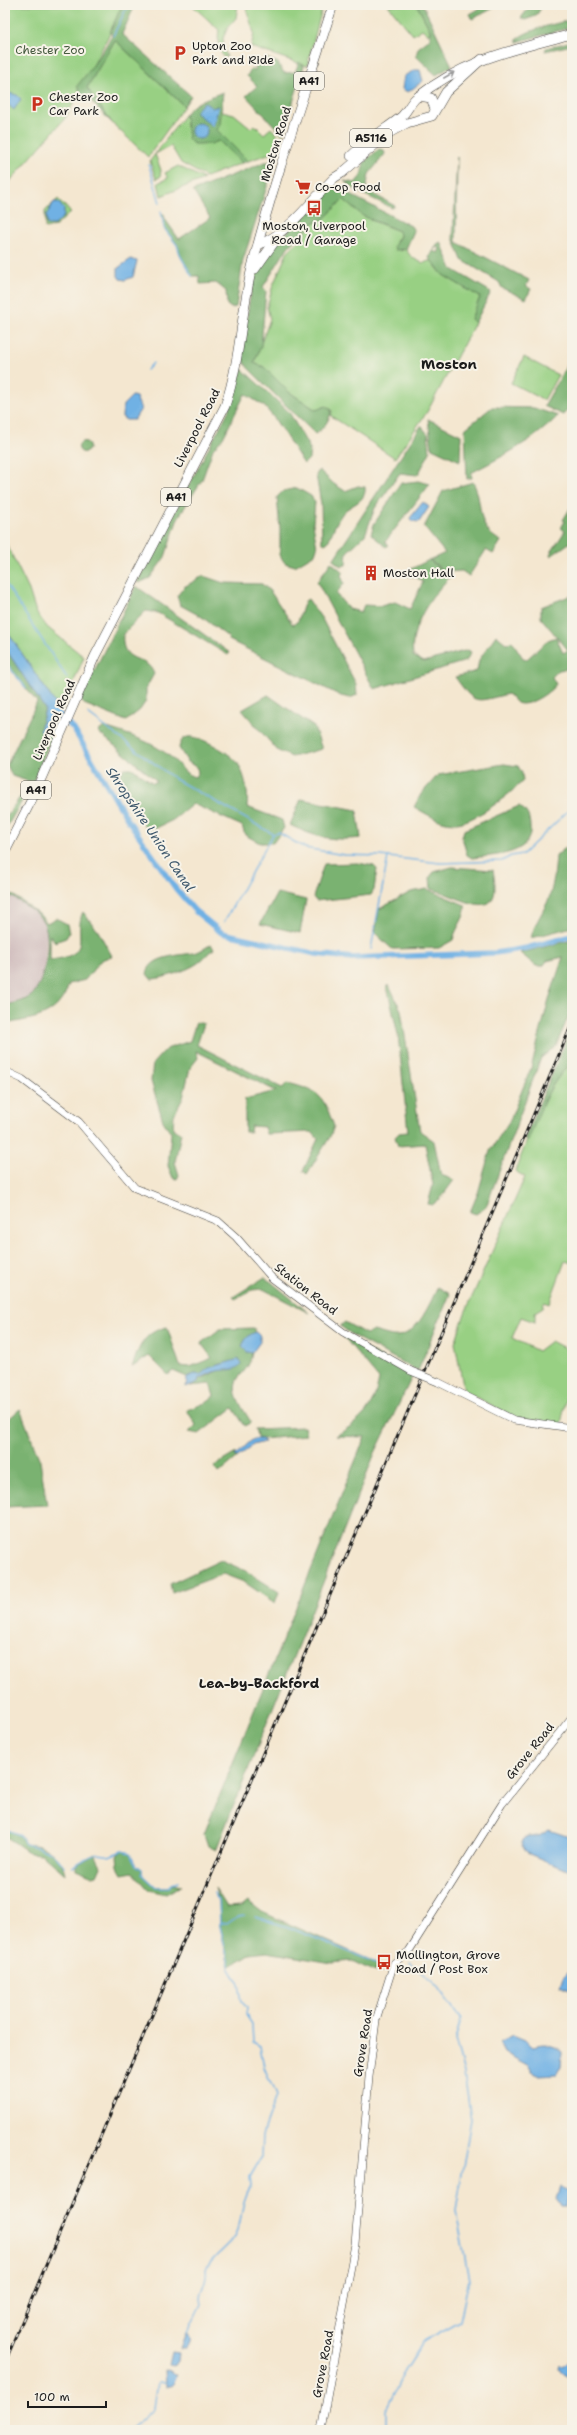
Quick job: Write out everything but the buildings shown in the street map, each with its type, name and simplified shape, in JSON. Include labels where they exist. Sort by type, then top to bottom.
[{"type":"highway","name":"Moston Road","points":[[258,245],[333,5]]},
{"type":"highway","name":"A5116","points":[[334,178],[338,170],[361,146],[402,116],[419,96],[449,74],[482,59],[572,34]]},
{"type":"highway","name":"A5116","points":[[258,245],[271,238],[289,224],[334,178],[342,173],[389,132],[421,119],[429,118],[446,92],[482,59]]},
{"type":"highway","points":[[419,96],[431,98],[435,109]]},
{"type":"highway","points":[[412,103],[412,111],[421,119]]},
{"type":"highway","points":[[249,281],[261,258],[289,224]]},
{"type":"highway","name":"Liverpool Road","points":[[5,852],[33,797],[99,649],[225,406],[233,382],[249,281],[258,245]]},
{"type":"highway","name":"Liverpool Road","points":[[5,840],[14,832]]},
{"type":"street","name":"Station Road","points":[[5,1071],[22,1079],[79,1122],[135,1188],[218,1221],[236,1237],[272,1278],[343,1332],[411,1371],[438,1382],[514,1420],[572,1428]]},
{"type":"street","name":"Grove Road","points":[[321,2430],[356,2244],[369,2077],[376,2020],[384,1991],[394,1963],[409,1951],[502,1804],[572,1717]]},
{"type":"shaded area","points":[[5,891],[40,916],[47,925],[45,968],[41,983],[31,997],[5,1006]]},
{"type":"green space","name":"Chester Zoo","points":[[5,5],[122,5],[108,37],[66,117],[5,187]]},
{"type":"green space","points":[[122,5],[135,5],[122,34],[191,96],[184,106],[115,40],[87,88],[112,123],[92,102],[82,96],[77,86],[96,62],[112,35],[110,32]]},
{"type":"green space","points":[[192,5],[238,5],[236,18],[228,27],[223,38],[224,50],[227,57],[223,57],[220,50],[218,40],[219,30]]},
{"type":"green space","points":[[245,5],[323,5],[307,66],[251,47],[254,33]]},
{"type":"green space","points":[[388,5],[417,5],[430,30],[429,35],[422,29],[413,35]]},
{"type":"green space","points":[[417,5],[423,5],[452,66],[436,75],[416,56],[418,48],[430,39],[430,30]]},
{"type":"green space","points":[[480,5],[495,5],[494,8],[472,19],[470,14],[479,9]]},
{"type":"green space","points":[[531,5],[543,5],[536,16],[525,20],[521,18]]},
{"type":"green space","points":[[572,19],[572,27],[517,42],[517,39],[528,32]]},
{"type":"green space","points":[[115,40],[184,106],[148,157],[112,123],[87,88]]},
{"type":"green space","points":[[572,41],[572,45],[545,51],[546,48]]},
{"type":"green space","points":[[266,58],[278,63],[284,73],[295,72],[299,62],[304,66],[283,135],[246,96],[257,86],[247,76],[251,69],[255,70],[257,62]]},
{"type":"green space","points":[[223,92],[220,124],[217,130],[248,161],[242,163],[219,141],[211,144],[193,144],[188,138],[185,114],[197,103]],"holes":[[[218,106],[213,126],[199,114]]]},
{"type":"green space","points":[[222,111],[234,114],[251,128],[255,125],[264,134],[271,128],[283,141],[280,150],[248,161],[218,134],[217,130]]},
{"type":"green space","points":[[185,114],[186,127],[202,145],[219,141],[242,163],[206,177],[181,163],[171,146],[155,154]]},
{"type":"green space","points":[[379,149],[384,150],[385,154],[369,174],[366,190],[395,206],[392,208],[357,191],[344,181],[355,183],[361,176],[364,162]]},
{"type":"green space","points":[[155,154],[161,170],[160,177],[156,179],[150,161]]},
{"type":"green space","points":[[457,157],[456,242],[529,280],[526,286],[531,289],[526,299],[502,288],[499,282],[462,260],[453,238]]},
{"type":"green space","points":[[265,162],[275,162],[243,260],[236,307],[231,308],[227,305],[226,291],[216,283],[200,284],[199,276],[192,276],[181,257],[177,244],[164,228],[162,214],[164,214],[165,219],[179,239],[210,218],[193,191]]},
{"type":"green space","points":[[178,166],[204,179],[161,196],[158,183],[168,178],[165,173]]},
{"type":"green space","points":[[337,188],[411,226],[414,231],[406,249],[395,250],[394,246],[400,236],[399,231],[363,216],[343,199],[325,218],[311,224],[288,247],[263,287],[266,291],[261,346],[254,363],[264,367],[289,392],[316,410],[326,406],[331,409],[330,416],[326,423],[321,430],[315,434],[248,368],[242,359],[251,292],[254,281],[263,262],[276,244],[300,220],[318,205],[327,193]]},
{"type":"green space","points":[[58,199],[71,212],[56,226],[45,228],[45,211]]},
{"type":"green space","points":[[343,199],[373,221],[399,231],[400,236],[396,241],[400,251],[406,249],[413,258],[424,263],[431,260],[443,275],[480,297],[471,319],[475,323],[427,412],[395,458],[331,416],[332,411],[329,407],[316,410],[289,392],[264,367],[254,363],[270,319],[267,307],[273,285],[288,251],[299,241],[311,224],[325,218]]},
{"type":"green space","points":[[441,242],[452,269],[491,292],[475,323],[471,319],[480,297],[443,275],[429,258],[433,251],[438,253],[440,248],[436,247],[434,250],[437,244]]},
{"type":"green space","points":[[524,357],[558,375],[544,400],[511,383]]},
{"type":"green space","points":[[572,357],[572,405],[563,415],[544,406]]},
{"type":"green space","points":[[242,369],[289,412],[310,449],[309,459],[304,464],[274,418],[264,406],[245,394],[223,438],[213,449],[202,480],[178,518],[165,557],[150,578],[139,583],[137,582],[229,410]]},
{"type":"green space","points":[[492,407],[534,408],[558,416],[528,441],[471,473],[472,478],[467,479],[465,429]]},
{"type":"green space","points":[[428,419],[461,435],[460,461],[432,448]]},
{"type":"green space","points":[[421,426],[428,434],[430,452],[419,473],[417,475],[400,473],[375,508],[365,535],[347,552],[346,565],[341,566],[333,560]]},
{"type":"green space","points":[[82,442],[86,442],[88,443],[88,451],[82,452],[79,449],[79,445]]},
{"type":"green space","points":[[319,470],[334,484],[345,491],[358,486],[365,487],[363,497],[342,514],[328,542],[325,544],[322,542],[321,504],[316,475]]},
{"type":"green space","points":[[418,481],[430,484],[385,542],[389,545],[386,547],[371,534],[374,524],[401,483]]},
{"type":"green space","points":[[473,482],[479,499],[483,523],[493,535],[501,541],[493,554],[486,550],[469,576],[462,571],[445,572],[430,560],[445,553],[424,527],[443,491]]},
{"type":"green space","points":[[297,488],[311,496],[315,502],[313,523],[317,548],[315,554],[295,566],[285,563],[280,556],[280,529],[277,497],[283,491]]},
{"type":"green space","points":[[572,505],[572,541],[551,556],[550,554],[565,531],[561,528],[565,521],[563,520]]},
{"type":"green space","points":[[5,541],[29,590],[36,612],[47,627],[84,657],[61,712],[5,628]]},
{"type":"green space","points":[[429,560],[450,577],[429,603],[418,623],[414,634],[413,656],[424,662],[468,650],[471,652],[466,661],[374,689],[317,582],[331,562],[343,572],[341,575],[344,583],[336,594],[349,609],[361,612],[364,605],[381,606],[395,602],[410,609],[423,582],[416,577],[407,576],[405,572]]},
{"type":"green space","points":[[203,576],[224,583],[262,584],[270,591],[293,625],[298,621],[305,601],[308,599],[322,619],[356,684],[357,695],[350,698],[341,696],[229,640],[228,637],[202,617],[180,605],[177,596],[184,587]]},
{"type":"green space","points":[[136,586],[230,653],[228,655],[158,613],[146,611],[123,634],[123,644],[126,651],[130,655],[146,663],[154,674],[146,688],[146,701],[140,710],[126,721],[84,704],[80,700]]},
{"type":"green space","points":[[572,595],[572,674],[565,669],[559,670],[552,677],[556,684],[553,687],[539,698],[522,704],[517,703],[508,694],[482,700],[472,697],[467,693],[455,677],[477,671],[479,660],[496,635],[507,644],[512,641],[523,658],[527,659],[548,640],[556,637],[563,653],[568,650],[541,618],[541,607]]},
{"type":"green space","points":[[5,648],[45,709],[40,730],[51,733],[54,730],[34,781],[27,781],[12,776],[7,765],[37,702],[5,662]]},
{"type":"green space","points":[[268,695],[314,727],[322,749],[292,757],[278,751],[242,710]]},
{"type":"green space","points":[[104,727],[122,732],[156,747],[172,758],[188,774],[195,777],[198,773],[197,768],[187,761],[179,748],[180,744],[184,738],[193,737],[214,745],[233,758],[240,767],[246,784],[247,807],[282,820],[284,828],[273,843],[260,843],[245,835],[242,826],[193,804],[173,820],[150,831],[146,828],[122,790],[119,777],[124,768],[132,768],[153,783],[157,781],[98,732]]},
{"type":"green space","points":[[504,764],[518,766],[522,773],[523,781],[500,801],[470,819],[453,823],[442,821],[414,807],[421,794],[438,775]]},
{"type":"green space","points":[[29,785],[25,796],[5,830],[5,818]]},
{"type":"green space","points":[[301,799],[357,810],[361,838],[325,838],[308,833],[290,825]]},
{"type":"green space","points":[[519,806],[526,812],[529,820],[529,837],[525,844],[519,849],[500,855],[472,858],[467,855],[462,837],[464,830]]},
{"type":"green space","points":[[572,842],[572,927],[531,938],[551,892],[556,856]]},
{"type":"green space","points":[[358,863],[374,866],[377,869],[374,890],[371,895],[316,901],[313,897],[324,864]]},
{"type":"green space","points":[[452,867],[493,870],[495,888],[492,899],[486,904],[477,904],[431,889],[430,877],[434,872]]},
{"type":"green space","points":[[5,889],[39,914],[47,923],[56,918],[67,924],[69,933],[66,938],[55,942],[50,935],[50,960],[73,954],[78,949],[80,943],[80,920],[83,912],[98,931],[112,956],[101,960],[85,980],[69,984],[59,1004],[52,1010],[36,1018],[5,1024],[5,1006],[22,1001],[31,996],[40,982],[46,961],[47,940],[44,923],[41,918],[32,910],[5,892]]},
{"type":"green space","points":[[427,889],[465,905],[463,918],[453,940],[439,948],[392,949],[375,933],[379,909],[411,892]]},
{"type":"green space","points":[[277,893],[306,900],[300,933],[260,924]]},
{"type":"green space","points":[[572,940],[572,1008],[556,1046],[541,1058],[486,1207],[476,1214],[470,1212],[478,1193],[490,1151],[510,1120],[531,1068],[549,999],[563,957],[547,961],[543,966],[536,966],[520,953]]},
{"type":"green space","points":[[211,944],[214,949],[194,966],[175,974],[156,979],[151,979],[147,974],[149,967],[160,959],[197,952]]},
{"type":"green space","points":[[389,985],[401,1010],[420,1131],[434,1141],[441,1175],[454,1180],[441,1198],[432,1205],[428,1204],[433,1185],[425,1144],[398,1146],[395,1137],[399,1133],[408,1132],[398,1035],[387,987]]},
{"type":"green space","points":[[196,1022],[204,1024],[197,1045],[282,1088],[288,1083],[308,1089],[319,1096],[323,1101],[327,1107],[334,1126],[330,1137],[307,1174],[303,1171],[318,1139],[312,1132],[266,1134],[264,1127],[251,1126],[250,1132],[245,1132],[245,1099],[276,1091],[196,1051],[198,1058],[190,1068],[183,1098],[174,1115],[173,1129],[181,1133],[175,1162],[179,1175],[177,1179],[173,1178],[168,1166],[171,1133],[163,1121],[151,1081],[153,1063],[166,1049],[190,1041]]},
{"type":"green space","points":[[572,1027],[572,1063],[564,1070],[551,1088],[528,1141],[524,1139]]},
{"type":"green space","points":[[572,1063],[572,1263],[565,1261],[549,1304],[544,1302],[543,1307],[535,1312],[535,1322],[521,1317],[512,1338],[538,1351],[551,1341],[572,1352],[570,1379],[561,1425],[517,1418],[464,1391],[455,1343],[465,1313],[525,1177],[515,1171],[538,1113],[553,1085]]},
{"type":"green space","points":[[265,1277],[309,1313],[263,1289],[252,1290],[235,1299],[233,1297]]},
{"type":"green space","points":[[438,1287],[450,1294],[418,1371],[357,1338],[340,1326],[345,1322],[366,1334],[373,1331],[394,1336],[404,1334],[417,1324],[427,1309]]},
{"type":"green space","points":[[167,1327],[180,1366],[190,1367],[212,1358],[201,1343],[220,1329],[254,1328],[256,1332],[247,1338],[242,1347],[247,1352],[252,1353],[250,1361],[236,1382],[235,1388],[238,1400],[251,1422],[245,1426],[233,1408],[199,1434],[189,1432],[196,1425],[187,1410],[205,1403],[214,1396],[210,1384],[190,1386],[198,1382],[198,1378],[205,1377],[239,1360],[217,1365],[200,1375],[195,1374],[187,1377],[173,1371],[168,1375],[149,1356],[132,1367],[140,1346],[148,1336],[159,1329]]},
{"type":"green space","points":[[343,1336],[413,1375],[375,1453],[216,1850],[208,1846],[204,1834],[365,1437],[336,1436],[359,1419],[370,1407],[379,1379]]},
{"type":"green space","points":[[20,1409],[40,1461],[47,1505],[5,1507],[5,1422]]},
{"type":"green space","points":[[304,1427],[306,1435],[262,1439],[258,1439],[255,1429]]},
{"type":"green space","points":[[236,1453],[235,1456],[238,1457],[219,1473],[214,1466]]},
{"type":"green space","points":[[221,1560],[246,1571],[279,1592],[275,1603],[244,1582],[223,1574],[172,1593],[170,1584]]},
{"type":"green space","points":[[5,1829],[20,1835],[25,1844],[41,1846],[49,1850],[60,1861],[65,1874],[42,1854],[30,1853],[5,1836]]},
{"type":"green space","points":[[122,1851],[130,1853],[136,1865],[142,1869],[142,1874],[156,1887],[169,1887],[172,1884],[181,1886],[166,1894],[149,1890],[133,1872],[122,1874],[118,1867],[117,1855]]},
{"type":"green space","points":[[95,1854],[101,1866],[97,1875],[93,1876],[76,1869],[76,1865]]},
{"type":"green space","points":[[215,1888],[227,1907],[242,1906],[248,1901],[262,1912],[379,1964],[375,1972],[352,1961],[332,1963],[267,1952],[250,1954],[229,1967],[220,1926],[219,1901]]},
{"type":"water","points":[[415,70],[420,70],[423,81],[408,92],[402,89],[404,76]]},
{"type":"water","points":[[8,93],[17,95],[21,99],[14,110],[5,102],[5,94]]},
{"type":"water","points":[[204,102],[212,108],[219,106],[213,127],[195,112]]},
{"type":"water","points":[[199,123],[206,128],[207,131],[202,138],[199,139],[192,134],[191,131],[196,124]]},
{"type":"water","points":[[54,202],[58,202],[64,209],[64,216],[55,225],[47,225],[46,215]]},
{"type":"water","points":[[131,259],[137,261],[133,277],[125,280],[120,279],[118,276],[118,268]]},
{"type":"water","points":[[132,396],[136,397],[141,409],[134,420],[126,420],[122,417],[123,405]]},
{"type":"water","points":[[423,502],[429,507],[419,522],[411,521],[410,518]]},
{"type":"water","points":[[5,628],[61,712],[54,730],[49,734],[44,734],[40,730],[45,709],[5,648]]},
{"type":"water","points":[[256,1332],[260,1336],[260,1342],[252,1353],[247,1352],[242,1347],[243,1344],[249,1336]]},
{"type":"water","points":[[239,1359],[241,1364],[239,1367],[230,1370],[212,1372],[199,1378],[198,1382],[186,1387],[187,1377],[195,1374],[200,1375],[209,1368]]},
{"type":"water","points":[[253,1439],[262,1439],[264,1442],[253,1445],[238,1457],[235,1456]]},
{"type":"water","points":[[549,1830],[572,1838],[572,1872],[527,1853],[523,1847],[523,1840],[528,1836],[539,1836]]},
{"type":"water","points":[[569,1971],[572,1971],[572,1991],[560,1986],[563,1977]]},
{"type":"water","points":[[513,2035],[525,2040],[533,2047],[548,2045],[562,2051],[561,2067],[557,2074],[538,2075],[532,2072],[529,2066],[505,2053],[500,2043]]},
{"type":"water","points":[[560,2187],[569,2191],[566,2206],[561,2206],[556,2199]]},
{"type":"water","points":[[187,2333],[190,2337],[190,2343],[186,2349],[181,2349]]},
{"type":"water","points":[[172,2352],[179,2353],[178,2360],[174,2366],[169,2365]]},
{"type":"water","points":[[572,2361],[572,2379],[563,2374],[559,2368],[560,2363],[563,2366]]},
{"type":"water","points":[[168,2370],[177,2375],[173,2384],[165,2386],[164,2371]]},
{"type":"waterway","points":[[113,36],[128,5]]},
{"type":"waterway","points":[[149,165],[160,203]]},
{"type":"waterway","points":[[161,211],[164,228],[177,245],[181,257],[192,276]]},
{"type":"waterway","points":[[147,370],[153,363]]},
{"type":"waterway","points":[[5,583],[67,678]]},
{"type":"waterway","points":[[5,662],[26,688]]},
{"type":"waterway","name":"Shropshire Union Canal","points":[[56,711],[73,728],[128,820],[176,889],[195,911],[222,933],[316,954],[352,958],[495,953],[527,948],[572,936]]},
{"type":"waterway","points":[[88,714],[175,779],[273,834],[279,833],[305,848],[344,855],[380,856],[440,863],[502,861],[511,856],[523,854],[572,807]]},
{"type":"waterway","points":[[224,922],[273,834]]},
{"type":"waterway","points":[[371,949],[388,857]]},
{"type":"waterway","points":[[5,1829],[20,1835],[25,1844],[51,1852],[64,1866]]},
{"type":"waterway","points":[[72,1866],[90,1856],[98,1854],[109,1856],[122,1851],[130,1853],[136,1865],[142,1869],[142,1874],[156,1887],[169,1887],[178,1882]]},
{"type":"waterway","points":[[187,2333],[201,2304],[200,2299],[206,2278],[206,2269],[213,2259],[228,2245],[238,2230],[244,2202],[251,2186],[250,2177],[261,2158],[262,2135],[276,2096],[264,2067],[260,2046],[253,2042],[252,2024],[246,2015],[247,2008],[242,2002],[239,1984],[230,1969],[220,1926],[219,1901],[214,1893]]},
{"type":"waterway","points":[[220,1923],[227,1924],[237,1917],[245,1916]]},
{"type":"waterway","points":[[255,1917],[288,1927],[379,1964],[382,1972]]},
{"type":"waterway","points":[[386,2430],[386,2410],[405,2370],[424,2341],[460,2321],[469,2280],[456,2210],[471,2119],[464,2073],[455,2040],[461,2019],[436,1985],[410,1963]]},
{"type":"waterway","points":[[131,2430],[154,2409],[158,2382],[164,2382]]},
{"type":"railway","points":[[5,2362],[572,1024]]},
{"type":"place","name":"Upton Zoo Park and Ride","points":[[180,53]]},
{"type":"place","name":"Chester Zoo Car Park","points":[[37,104]]},
{"type":"place","name":"Co-op Food","points":[[303,187]]},
{"type":"place","name":"Moston, Liverpool Road / Garage","points":[[314,208]]},
{"type":"place","name":"Moston Hall","points":[[371,573]]},
{"type":"place","name":"Mollington, Grove Road / Post Box","points":[[384,1962]]},
{"type":"district","name":"Moston","points":[[449,364]]},
{"type":"district","name":"Lea-by-Backford","points":[[259,1683]]}]
